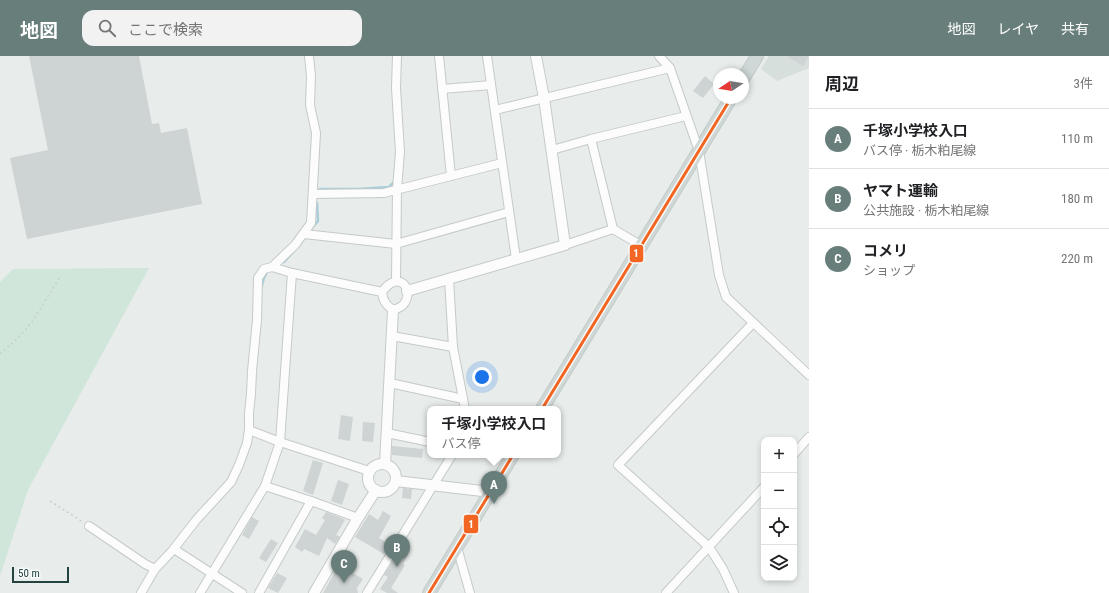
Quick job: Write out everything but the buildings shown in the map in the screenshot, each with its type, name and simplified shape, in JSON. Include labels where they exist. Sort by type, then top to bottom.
[{"type":"main road","points":[[749,69],[757,56]]},
{"type":"main road","points":[[544,406],[727,104]]},
{"type":"main road","points":[[429,593],[512,458]]},
{"type":"street","points":[[141,593],[155,569],[174,549],[197,519],[231,482],[247,443],[257,320],[258,278],[264,269],[272,267],[295,245],[311,223],[316,133],[310,105],[311,76],[309,56]]},
{"type":"street","points":[[396,281],[397,189],[400,152],[396,88],[397,56]]},
{"type":"street","points":[[439,56],[451,176]]},
{"type":"street","points":[[487,56],[516,259]]},
{"type":"street","points":[[536,56],[544,98],[566,245]]},
{"type":"street","points":[[659,56],[670,68],[699,151],[719,275],[726,297],[809,375]]},
{"type":"street","points":[[495,110],[670,68]]},
{"type":"street","points":[[442,89],[491,85]]},
{"type":"street","points":[[552,150],[686,116]]},
{"type":"street","points":[[591,140],[613,229],[642,246]]},
{"type":"street","points":[[313,194],[384,193],[502,163]]},
{"type":"street","points":[[304,234],[396,244],[509,212]]},
{"type":"street","points":[[408,291],[566,245],[613,229]]},
{"type":"street","points":[[272,267],[292,273],[382,292]]},
{"type":"street","points":[[200,593],[265,486],[280,442],[292,273]]},
{"type":"street","points":[[449,279],[453,348],[464,406]]},
{"type":"street","points":[[396,281],[400,282],[408,291],[407,298],[401,306],[393,310],[383,299],[382,292],[391,282],[396,281]]},
{"type":"street","points":[[385,464],[393,310]]},
{"type":"street","points":[[734,593],[723,569],[709,547],[618,465],[753,323]]},
{"type":"street","points":[[392,336],[453,348]]},
{"type":"street","points":[[390,383],[463,399]]},
{"type":"street","points":[[249,430],[369,472]]},
{"type":"street","points":[[387,433],[427,441]]},
{"type":"street","points":[[797,451],[809,437]]},
{"type":"street","points":[[367,593],[450,458]]},
{"type":"street","points":[[379,464],[385,464],[392,468],[396,481],[391,488],[384,492],[376,490],[370,486],[368,479],[369,472],[373,467],[379,464]]},
{"type":"street","points":[[396,481],[491,492]]},
{"type":"street","points":[[265,486],[358,518]]},
{"type":"street","points":[[314,593],[376,490]]},
{"type":"street","points":[[666,593],[761,490]]},
{"type":"street","points":[[259,593],[311,501]]},
{"type":"street","points":[[89,526],[144,564],[155,569]]},
{"type":"street","points":[[457,548],[470,593]]},
{"type":"street","points":[[174,549],[242,593]]},
{"type":"path","points":[[0,354],[20,337],[32,322],[60,277]]},
{"type":"path","points":[[50,501],[89,526]]},
{"type":"shaded area","points":[[769,56],[809,56],[809,68],[777,81],[761,69]]},
{"type":"green space","points":[[149,268],[28,490],[0,576],[0,282],[13,269]]},
{"type":"waterway","points":[[320,190],[389,187],[394,182]]},
{"type":"waterway","points":[[312,228],[318,221],[317,203]]},
{"type":"waterway","points":[[284,262],[293,252]]},
{"type":"waterway","points":[[261,289],[267,272]]},
{"type":"transit line","name":"1","points":[[544,406],[727,104]]},
{"type":"transit line","name":"1","points":[[429,593],[511,458]]},
{"type":"place","name":"千塚小学校入口","points":[[494,504]]},
{"type":"place","name":"ヤマト運輸","points":[[397,567]]},
{"type":"place","name":"コメリ","points":[[344,583]]}]
